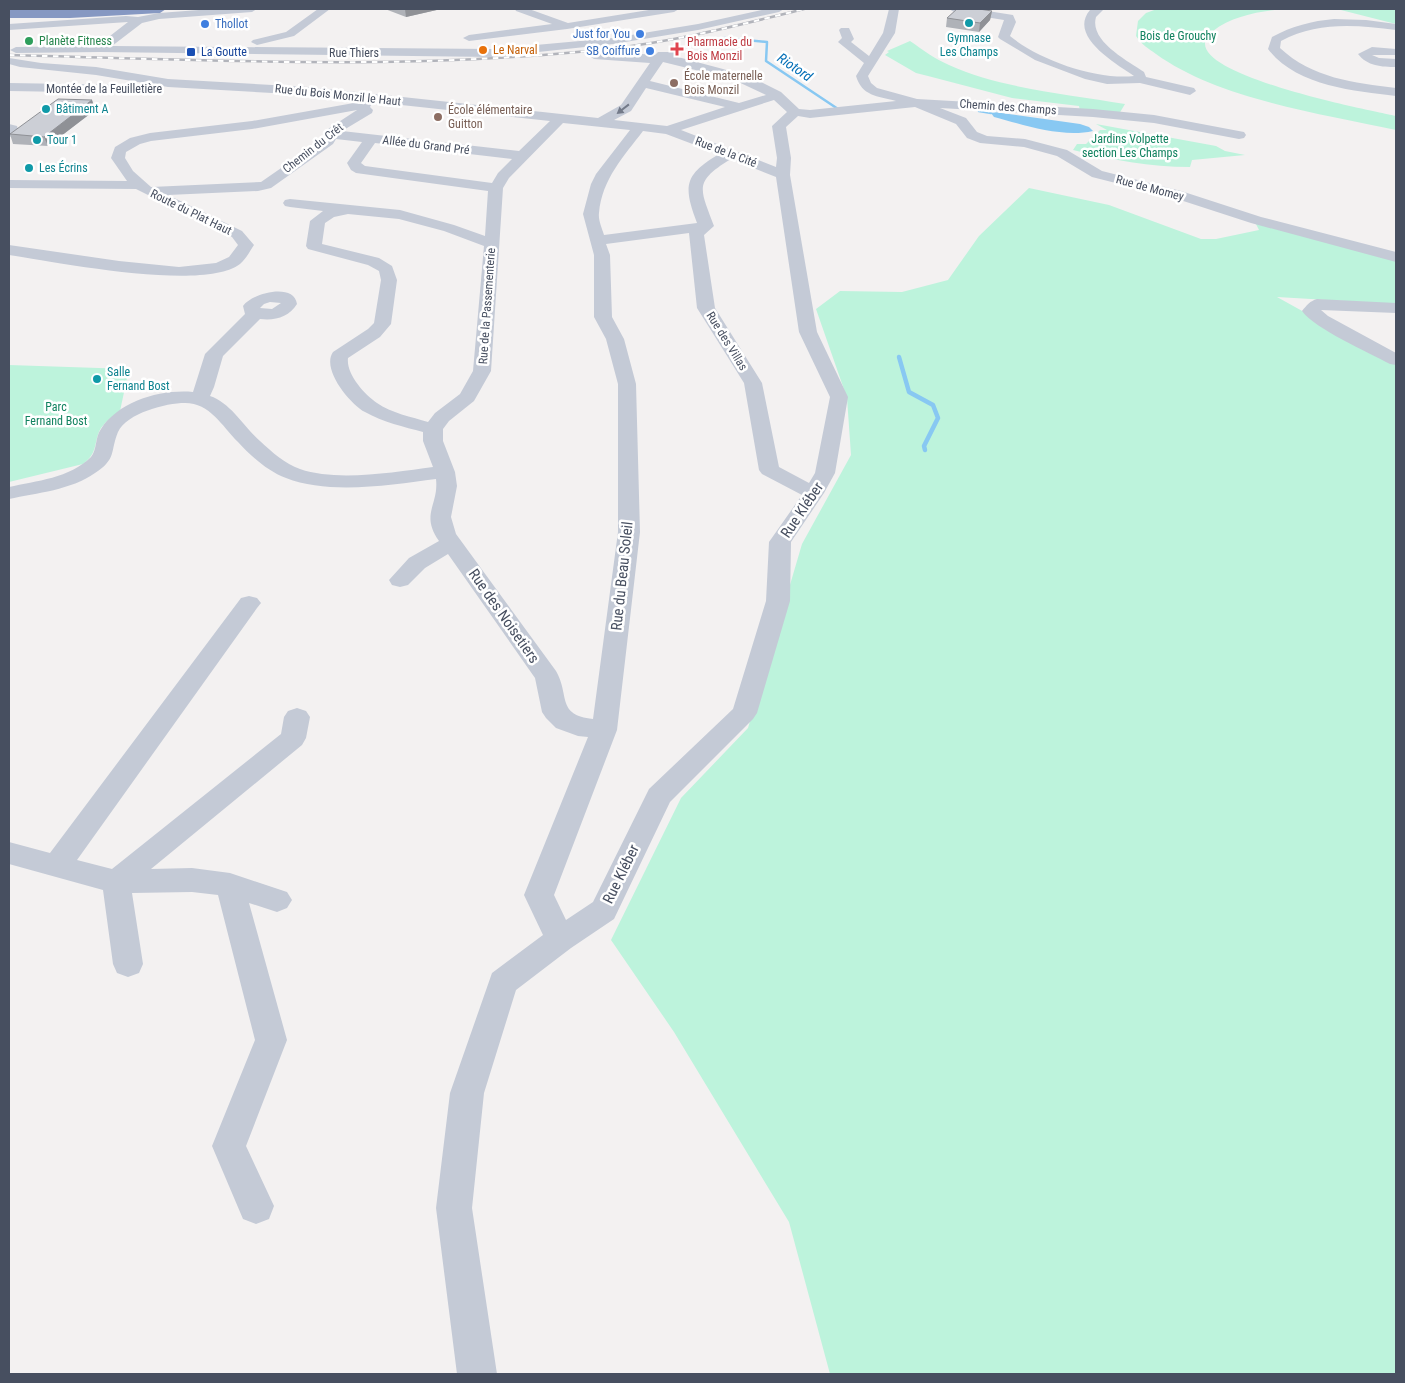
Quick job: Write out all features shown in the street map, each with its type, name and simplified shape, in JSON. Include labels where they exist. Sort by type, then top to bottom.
[{"type":"highway","points":[[9,14],[70,14],[160,9]]},
{"type":"street","points":[[9,27],[126,19],[138,20],[159,16],[252,9]]},
{"type":"street","points":[[206,51],[286,36],[325,9]]},
{"type":"street","points":[[520,9],[600,36]]},
{"type":"street","points":[[469,38],[568,26],[674,9]]},
{"type":"street","name":"Rue Thiers","points":[[9,50],[100,49],[485,54],[604,42],[650,35],[698,27],[779,9]]},
{"type":"street","name":"Chemin des Champs","points":[[894,9],[889,33],[862,76],[862,80],[869,89],[916,103],[1093,113],[1146,118],[1239,135]]},
{"type":"street","points":[[954,9],[1009,17],[1010,22],[1004,37],[1054,66],[1114,80],[1129,82],[1140,79],[1190,91]]},
{"type":"street","points":[[1099,9],[1095,10],[1090,17],[1090,30],[1104,49],[1140,75],[1140,79]]},
{"type":"street","points":[[100,49],[138,20]]},
{"type":"street","points":[[1396,26],[1354,23],[1305,26],[1276,39],[1274,49],[1284,60],[1299,70],[1345,85],[1396,92]]},
{"type":"street","points":[[845,30],[848,40],[844,42],[870,62]]},
{"type":"street","points":[[600,123],[626,108],[660,57],[660,47],[650,35]]},
{"type":"street","points":[[1396,52],[1372,50],[1364,54],[1377,61],[1396,63]]},
{"type":"street","points":[[660,57],[699,53]]},
{"type":"street","points":[[594,55],[610,54],[667,58],[740,78],[777,95],[796,112],[810,114],[916,103]]},
{"type":"street","name":"Rue du Bois Monzil le Haut","points":[[9,61],[23,65],[97,71],[167,83],[200,86],[265,87],[668,130]]},
{"type":"street","points":[[642,83],[740,107]]},
{"type":"street","points":[[1345,85],[1348,90],[1396,101]]},
{"type":"street","name":"Montée de la Feuilletière","points":[[9,87],[171,89],[200,86]]},
{"type":"street","points":[[668,130],[777,95]]},
{"type":"street","name":"Chemin du Crêt","points":[[9,184],[145,188],[258,186],[266,184],[328,141],[330,134],[384,100]]},
{"type":"street","name":"Route du Plat Haut","points":[[9,250],[119,266],[179,272],[220,267],[235,260],[246,245],[237,234],[145,188],[128,174],[118,158],[120,150],[136,141],[170,134],[252,125],[384,100]]},
{"type":"street","name":"Rue de Momey","points":[[916,103],[961,121],[972,135],[984,140],[1025,143],[1062,153],[1097,174],[1176,194],[1256,220],[1396,257]]},
{"type":"street","name":"Rue Kléber","points":[[477,1374],[454,1208],[466,1093],[503,982],[560,939],[604,910],[660,796],[744,713],[778,601],[780,542],[814,493],[825,473],[839,397],[808,332],[783,176],[784,158],[779,126],[796,112]]},
{"type":"street","points":[[372,139],[354,163],[361,170],[496,188],[503,176],[560,118]]},
{"type":"street","name":"Rue du Beau Soleil","points":[[560,939],[539,894],[604,730],[629,532],[627,384],[615,339],[603,317],[602,255],[591,214],[598,184],[639,127]]},
{"type":"street","points":[[9,128],[12,128],[12,132],[9,133]]},
{"type":"street","name":"Rue de la Cité","points":[[668,130],[731,153],[783,176]]},
{"type":"street","name":"Allée du Grand Pré","points":[[330,134],[523,156]]},
{"type":"street","points":[[597,242],[706,226],[695,196],[697,180],[708,167],[731,153]]},
{"type":"street","name":"Rue de la Passementerie","points":[[434,429],[442,417],[467,396],[482,371],[496,188]]},
{"type":"street","points":[[290,203],[400,215],[425,221],[492,244]]},
{"type":"street","points":[[9,493],[67,479],[87,470],[100,461],[106,448],[108,432],[114,422],[123,415],[145,405],[166,399],[186,397],[199,398],[213,403],[244,438],[275,464],[296,475],[360,481],[445,472],[434,441],[434,429],[403,420],[370,407],[347,383],[338,366],[339,356],[374,333],[382,324],[389,280],[386,269],[373,261],[314,246],[318,221],[329,214],[350,209]]},
{"type":"street","name":"Rue des Villas","points":[[706,226],[696,234],[706,308],[753,383],[769,470],[814,493]]},
{"type":"street","points":[[1396,308],[1317,304],[1311,311],[1322,320],[1396,360]]},
{"type":"street","points":[[199,398],[205,387],[214,354],[256,313]]},
{"type":"street","name":"Rue des Noisetiers","points":[[445,472],[447,486],[440,517],[445,534],[547,677],[555,712],[564,722],[578,727],[604,730]]},
{"type":"street","points":[[400,580],[409,568],[428,554],[452,544]]},
{"type":"street","points":[[56,867],[249,603]]},
{"type":"street","points":[[116,882],[294,738],[297,717]]},
{"type":"street","points":[[9,853],[116,882],[192,880],[230,884],[277,900]]},
{"type":"street","points":[[116,882],[128,964]]},
{"type":"street","points":[[230,884],[271,1040],[229,1146],[256,1206]]},
{"type":"green space","name":"Bois de Grouchy","points":[[1157,9],[1284,9],[1265,11],[1237,18],[1213,31],[1205,46],[1217,61],[1243,74],[1278,87],[1352,107],[1396,116],[1396,130],[1272,103],[1209,83],[1181,70],[1148,48],[1136,36],[1138,21],[1146,13]]},
{"type":"green space","points":[[1337,9],[1396,9],[1396,24],[1388,22]]},
{"type":"green space","points":[[910,41],[944,63],[991,80],[1036,90],[1125,104],[1119,114],[1080,111],[1079,106],[1012,98],[916,73],[885,55],[889,52],[887,51]]},
{"type":"green space","name":"Jardins Volpette section Les Champs","points":[[1096,124],[1216,146],[1225,151],[1245,155],[1192,160],[1190,167],[1175,167],[1131,162],[1073,150],[1077,144],[1086,144],[1100,130],[1107,130]]},
{"type":"green space","points":[[1029,188],[1109,205],[1201,239],[1216,239],[1259,230],[1255,222],[1396,259],[1396,304],[1277,297],[1396,363],[1396,1374],[830,1374],[789,1222],[674,1032],[611,940],[681,798],[748,728],[802,544],[851,455],[847,398],[816,309],[840,291],[902,292],[948,280],[979,236]]},
{"type":"green space","name":"Parc Fernand Bost","points":[[9,365],[129,369],[120,411],[101,428],[94,451],[83,464],[9,482]]},
{"type":"water","points":[[991,113],[1080,124],[1089,127],[1093,131],[1069,133],[1043,130],[994,117]]},
{"type":"building","points":[[957,9],[992,11],[980,23],[947,18]]},
{"type":"building","points":[[58,99],[92,100],[44,137],[10,134]]},
{"type":"waterway","name":"Riotord","points":[[725,38],[767,42],[766,61],[838,109]]},
{"type":"waterway","points":[[979,111],[991,113]]},
{"type":"waterway","points":[[899,357],[909,392],[933,405],[938,418],[924,446],[925,450]]},
{"type":"railway","points":[[9,55],[308,62],[458,60],[532,56],[657,42],[804,9]]},
{"type":"place","name":"Gymnase Les Champs","points":[[969,23]]},
{"type":"place","name":"Thollot","points":[[205,24]]},
{"type":"place","name":"Just for You","points":[[640,34]]},
{"type":"place","name":"Planète Fitness","points":[[29,41]]},
{"type":"place","name":"Pharmacie du Bois Monzil","points":[[677,49]]},
{"type":"place","name":"Le Narval","points":[[483,50]]},
{"type":"place","name":"SB Coiffure","points":[[650,51]]},
{"type":"place","name":"La Goutte","points":[[191,52]]},
{"type":"place","name":"École maternelle Bois Monzil","points":[[674,83]]},
{"type":"place","name":"Bâtiment A","points":[[46,109]]},
{"type":"place","name":"École élémentaire Guitton","points":[[438,117]]},
{"type":"place","name":"Tour 1","points":[[37,140]]},
{"type":"place","name":"Les Écrins","points":[[29,168]]},
{"type":"place","name":"Salle Fernand Bost","points":[[97,379]]}]
